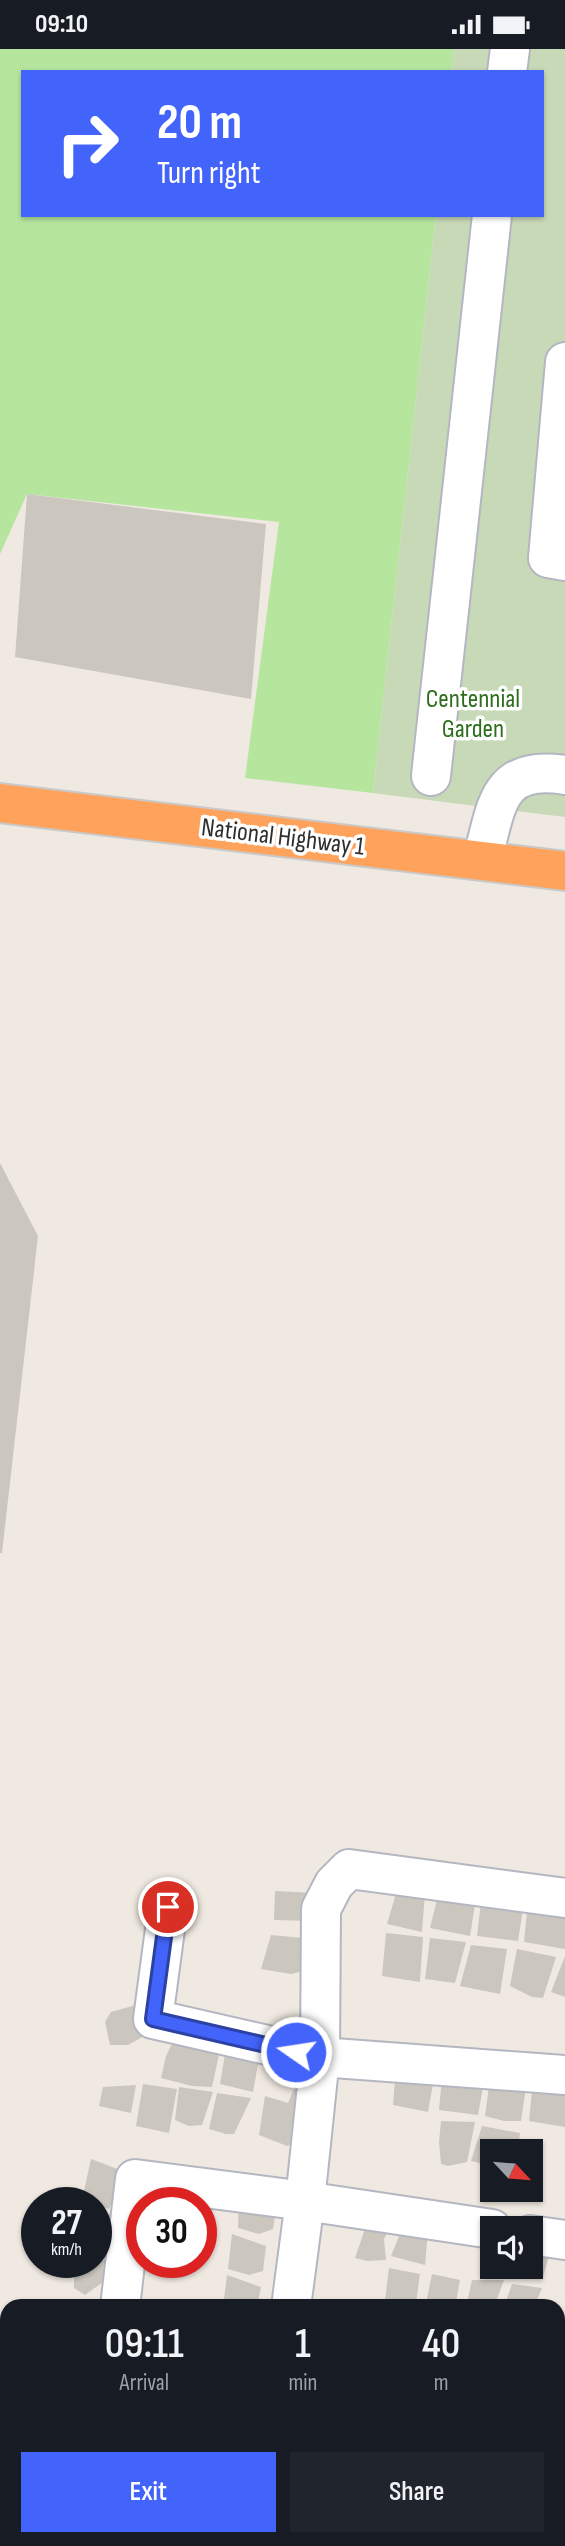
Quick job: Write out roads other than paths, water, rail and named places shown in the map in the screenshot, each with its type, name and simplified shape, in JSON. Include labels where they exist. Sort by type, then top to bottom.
[{"type":"highway","name":"National Highway 1","points":[[0,803],[565,871]]},
{"type":"street","points":[[507,70],[510,49]]},
{"type":"street","points":[[431,776],[492,217]]},
{"type":"street","points":[[565,362],[548,558],[565,561]]},
{"type":"street","points":[[482,860],[501,793],[518,778],[547,772],[565,775]]},
{"type":"street","points":[[292,2299],[320,2057],[321,1909],[334,1884],[349,1869],[565,1898]]},
{"type":"street","points":[[168,1907],[153,2019],[320,2057],[565,2075]]},
{"type":"street","points":[[121,2299],[135,2179],[480,2227]]},
{"type":"street","points":[[543,2237],[565,2240]]},
{"type":"park label","name":"Centennial Garden","points":[[473,712]]}]
